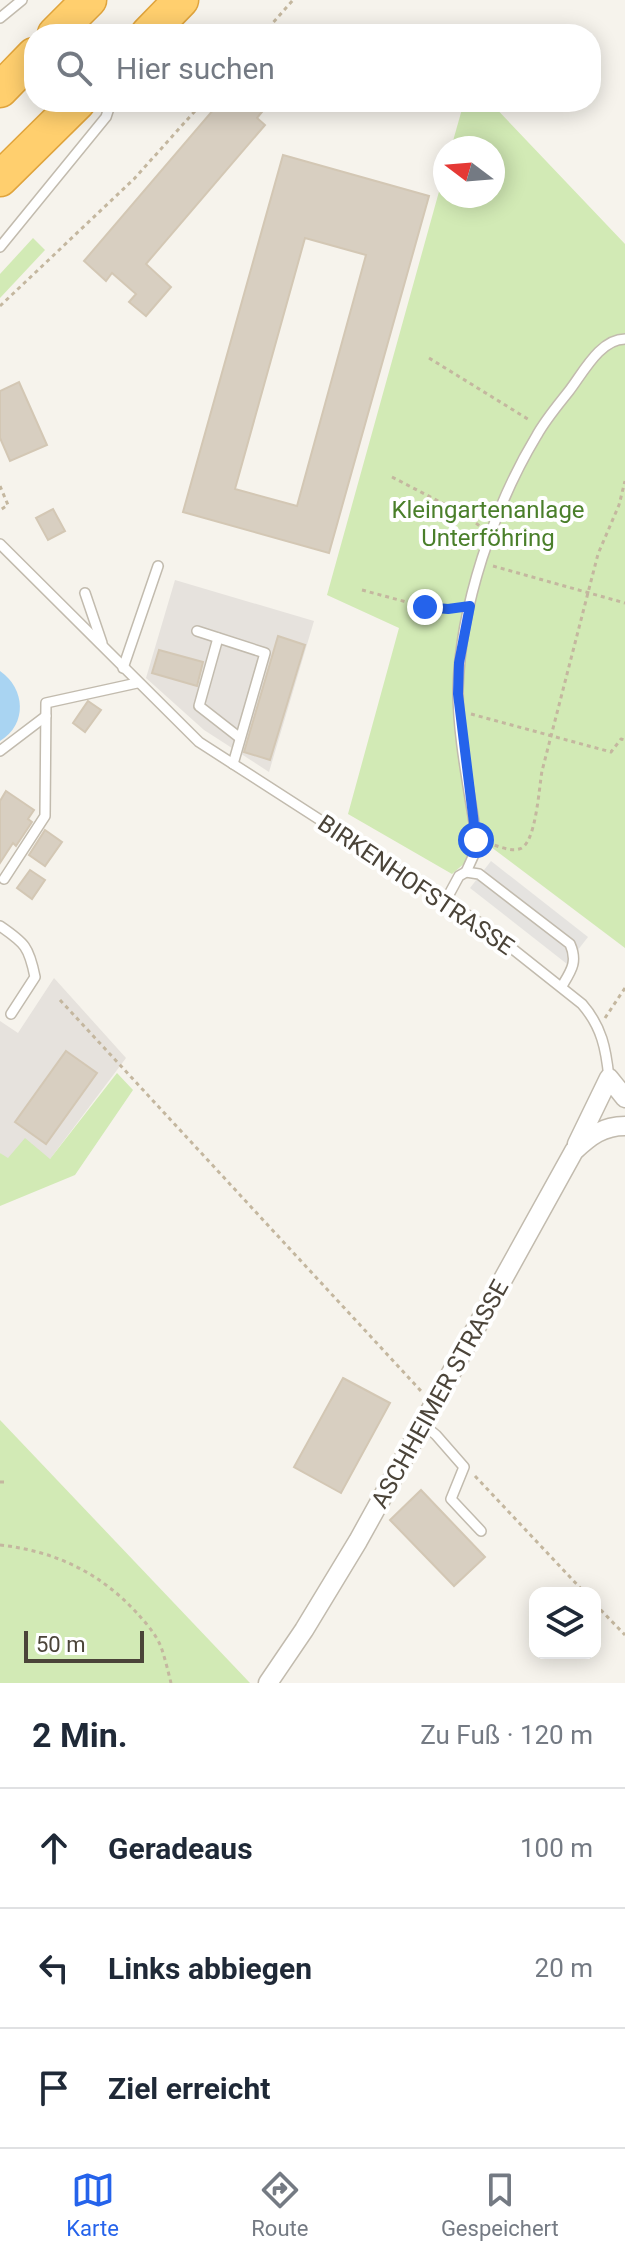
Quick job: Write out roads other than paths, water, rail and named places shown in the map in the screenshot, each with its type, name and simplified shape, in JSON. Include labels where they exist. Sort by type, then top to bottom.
[{"type":"highway","points":[[65,24],[89,0]]},
{"type":"highway","points":[[158,24],[181,0]]},
{"type":"highway","points":[[0,90],[24,65]]},
{"type":"highway","points":[[0,179],[68,112]]},
{"type":"street","points":[[574,1151],[609,1078],[625,1098]]},
{"type":"street","name":"ASCHHEIMER STRASSE","points":[[268,1683],[328,1591],[435,1406],[574,1151],[592,1134],[613,1126],[625,1126]]},
{"type":"lane","points":[[0,18],[22,0]]},
{"type":"lane","points":[[0,247],[108,112]]},
{"type":"lane","points":[[446,900],[459,876],[466,872],[476,850],[460,711],[459,663],[482,562],[518,471],[542,428],[610,341],[625,339]]},
{"type":"lane","name":"BIRKENHOFSTRASSE","points":[[0,544],[199,742],[446,900],[562,986],[582,1004],[598,1027],[605,1041],[609,1078]]},
{"type":"lane","points":[[123,668],[158,566]]},
{"type":"lane","points":[[85,593],[103,646]]},
{"type":"lane","points":[[197,631],[265,653],[233,764]]},
{"type":"lane","points":[[218,638],[199,706],[240,738]]},
{"type":"lane","points":[[4,879],[45,816],[46,703],[137,683]]},
{"type":"lane","points":[[0,751],[46,716]]},
{"type":"lane","points":[[466,872],[479,874],[570,944],[575,964],[562,986]]},
{"type":"lane","points":[[0,926],[24,942],[30,953],[35,977],[11,1014]]},
{"type":"lane","points":[[424,1425],[464,1467],[462,1477],[452,1490],[451,1499],[481,1531]]},
{"type":"water","points":[[0,671],[14,687],[20,706],[15,725],[0,741]]},
{"type":"park label","name":"Kleingartenanlage Unterföhring","points":[[488,524]]}]
